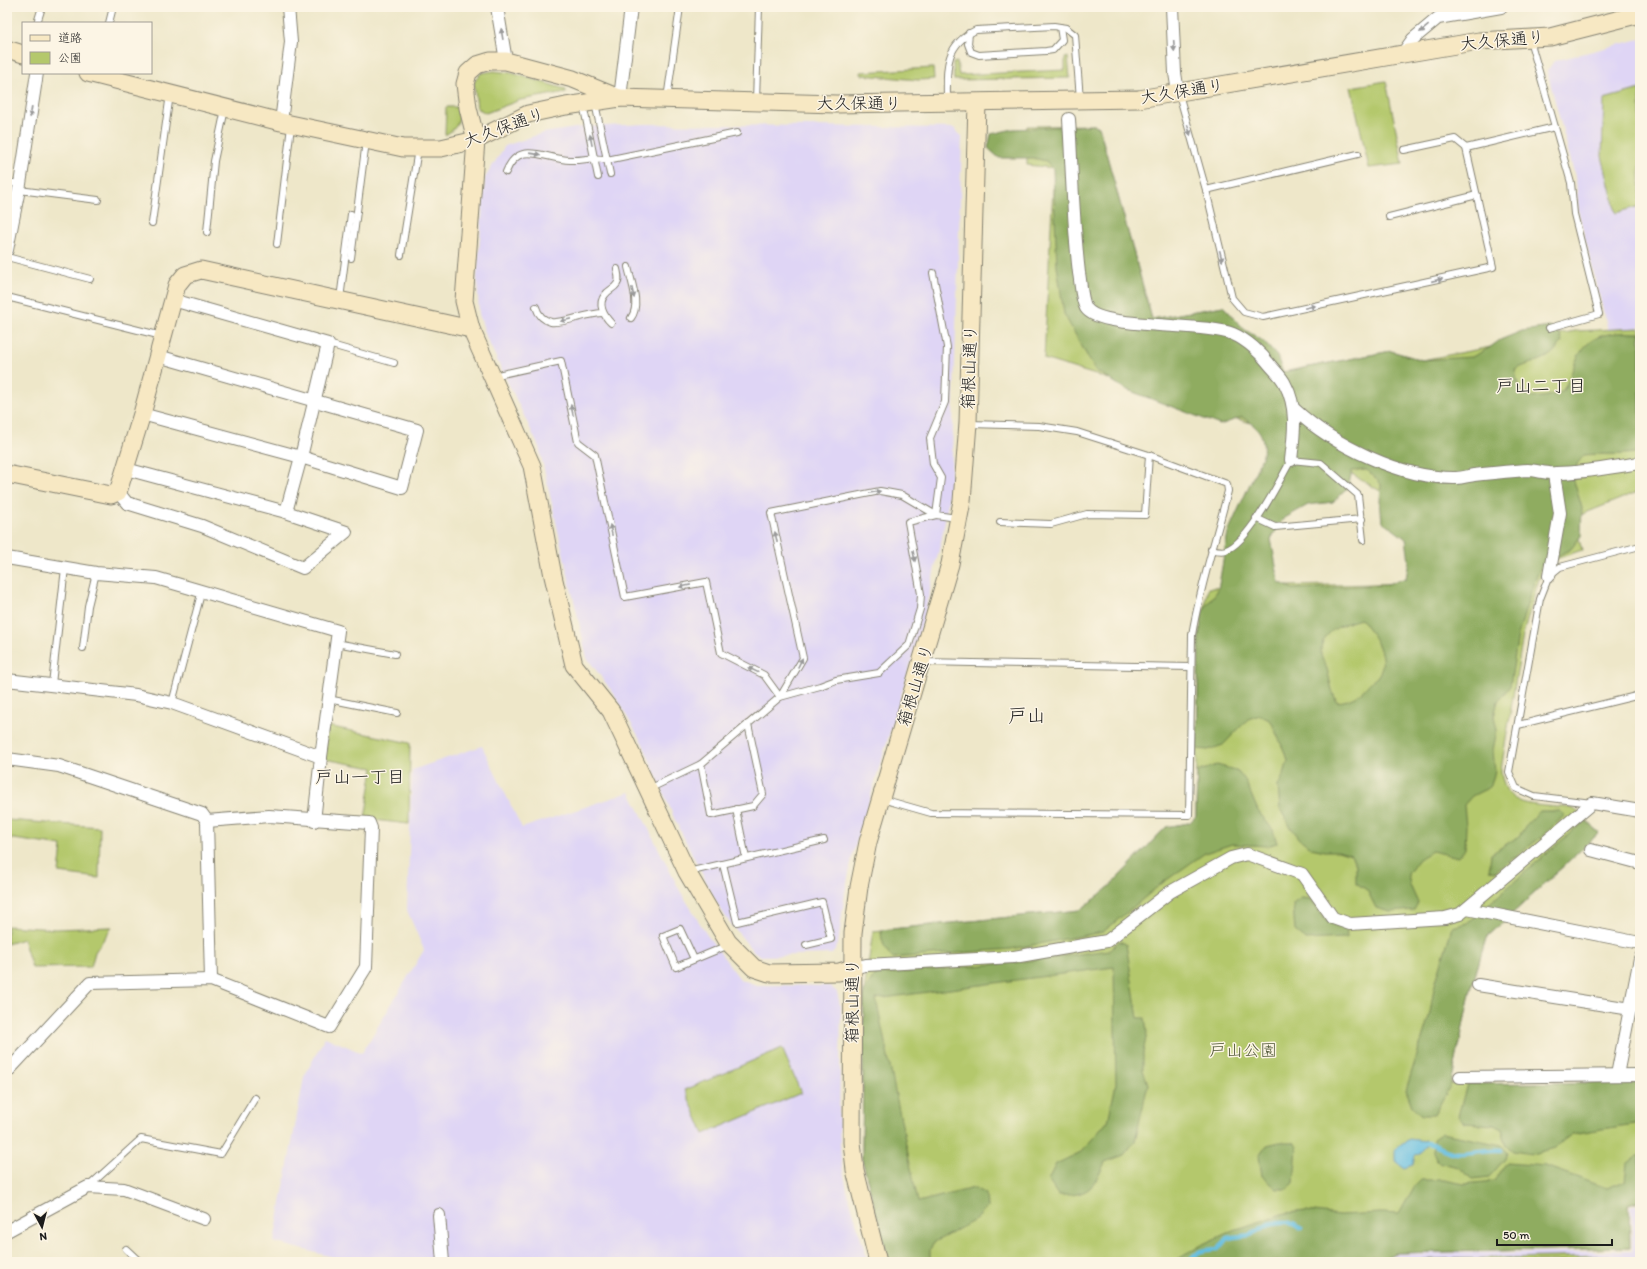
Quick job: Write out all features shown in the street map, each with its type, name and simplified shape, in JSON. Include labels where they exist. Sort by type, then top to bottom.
[{"type":"street","points":[[286,123],[291,42],[288,7]]},
{"type":"street","points":[[497,7],[506,61]]},
{"type":"street","points":[[631,7],[620,98],[573,79],[506,61],[490,61],[477,65],[468,74],[465,84],[468,108],[476,140],[464,300],[471,329],[532,466],[553,576],[574,665],[611,711],[687,872],[731,944],[754,968],[763,972],[839,972],[866,965],[1014,957],[1107,941],[1170,892],[1231,858],[1248,854],[1302,874],[1333,918],[1350,924],[1445,918],[1460,914],[1467,909],[1592,803],[1640,811]]},
{"type":"street","points":[[1172,7],[1175,73],[1178,92]]},
{"type":"street","points":[[1403,53],[1413,39],[1438,18],[1501,7]]},
{"type":"street","name":"大久保通り","points":[[93,74],[286,123],[403,148],[441,148],[476,140],[528,114],[589,102],[620,98],[667,101],[836,104],[977,103],[1139,99],[1479,41],[1550,37],[1640,14]]},
{"type":"street","points":[[7,49],[22,54]]},
{"type":"street","points":[[7,250],[20,187],[37,74]]},
{"type":"street","name":"箱根山通り","points":[[878,1262],[855,1170],[852,1142],[853,933],[859,887],[868,842],[950,564],[959,518],[965,469],[968,423],[977,103]]},
{"type":"street","points":[[1068,119],[1074,230],[1082,292],[1087,309],[1099,318],[1117,321],[1217,330],[1233,334],[1248,344],[1265,358],[1285,384],[1294,409],[1295,430],[1291,460]]},
{"type":"street","points":[[118,492],[142,414],[177,285],[185,275],[201,270],[471,329]]},
{"type":"street","points":[[173,300],[328,344],[301,457],[286,512]]},
{"type":"street","points":[[142,414],[301,457],[402,488],[417,430],[158,356]]},
{"type":"street","points":[[1294,409],[1309,423],[1364,455],[1406,471],[1424,475],[1456,478],[1472,475],[1531,470],[1554,474],[1640,463]]},
{"type":"street","points":[[118,492],[127,503],[202,526],[303,568],[346,532],[286,512],[126,469]]},
{"type":"street","points":[[7,474],[111,494],[118,492]]},
{"type":"street","points":[[1549,576],[1560,513],[1554,474]]},
{"type":"street","points":[[7,558],[96,573],[156,578],[202,590],[338,631],[328,699],[314,821]]},
{"type":"street","points":[[7,680],[52,684],[136,695],[172,702],[321,757]]},
{"type":"street","points":[[7,759],[59,766],[202,814],[207,821],[211,980]]},
{"type":"street","points":[[7,1072],[90,983],[211,980],[329,1027],[366,967],[371,828],[369,823],[314,821],[269,816],[207,821]]},
{"type":"street","points":[[1591,850],[1640,863]]},
{"type":"street","points":[[1467,909],[1640,943]]},
{"type":"street","points":[[1617,1076],[1638,976],[1640,958]]},
{"type":"street","points":[[1478,985],[1630,1009]]},
{"type":"street","points":[[1460,1077],[1640,1075]]},
{"type":"street","points":[[7,1231],[88,1187],[124,1188],[204,1219]]},
{"type":"street","points":[[439,1215],[443,1262]]},
{"type":"lane","points":[[37,22],[42,7]]},
{"type":"lane","points":[[109,22],[113,7]]},
{"type":"lane","points":[[667,101],[680,7]]},
{"type":"lane","points":[[756,102],[759,7]]},
{"type":"lane","points":[[947,103],[947,66],[951,51],[969,33],[976,30],[1044,26],[1066,28],[1075,35],[1080,100]]},
{"type":"lane","points":[[969,33],[968,44],[971,52],[979,55],[1046,52],[1053,50],[1062,40],[1060,27]]},
{"type":"lane","points":[[1530,39],[1571,183],[1574,214],[1599,314],[1549,328]]},
{"type":"lane","points":[[1178,92],[1206,190],[1232,298],[1244,312],[1263,317],[1493,267],[1466,148],[1455,139],[1404,150]]},
{"type":"lane","points":[[152,223],[170,94]]},
{"type":"lane","points":[[589,102],[594,156],[598,177]]},
{"type":"lane","points":[[589,102],[610,174]]},
{"type":"lane","points":[[207,232],[214,161],[226,108]]},
{"type":"lane","points":[[277,244],[286,123]]},
{"type":"lane","points":[[1466,148],[1555,127]]},
{"type":"lane","points":[[506,172],[510,163],[515,157],[523,153],[533,153],[572,160],[594,156],[607,160],[737,133]]},
{"type":"lane","points":[[351,258],[366,140]]},
{"type":"lane","points":[[401,255],[418,148]]},
{"type":"lane","points":[[1206,190],[1358,154]]},
{"type":"lane","points":[[7,182],[20,187],[98,200]]},
{"type":"lane","points":[[1389,216],[1477,195]]},
{"type":"lane","points":[[340,300],[351,214]]},
{"type":"lane","points":[[7,257],[90,278]]},
{"type":"lane","points":[[628,266],[636,310],[631,318]]},
{"type":"lane","points":[[611,323],[604,313],[601,304],[603,296],[617,284],[619,279],[617,269]]},
{"type":"lane","points":[[933,273],[947,347],[945,402],[930,438],[934,464],[941,478],[936,515]]},
{"type":"lane","points":[[7,297],[164,336]]},
{"type":"lane","points":[[536,307],[538,313],[543,318],[551,322],[594,313],[604,313]]},
{"type":"lane","points":[[328,344],[394,363]]},
{"type":"lane","points":[[492,376],[561,361],[578,442],[595,455],[625,597],[706,582],[721,653],[764,675],[780,697]]},
{"type":"lane","points":[[881,799],[931,813],[1189,815],[1192,635],[1196,608],[1228,491],[1227,484],[1149,455],[1077,432],[1039,426],[968,423]]},
{"type":"lane","points":[[1000,522],[1051,524],[1087,514],[1146,515],[1149,455]]},
{"type":"lane","points":[[1211,549],[1226,551],[1240,542],[1271,498],[1291,460],[1321,463],[1358,494],[1362,519],[1363,540]]},
{"type":"lane","points":[[647,790],[700,764],[780,697],[803,658],[771,513],[880,491],[902,495],[936,515]]},
{"type":"lane","points":[[780,697],[836,680],[878,673],[909,645],[920,609],[921,594],[908,522],[936,515],[959,518]]},
{"type":"lane","points":[[1256,518],[1275,527],[1362,519]]},
{"type":"lane","points":[[1592,803],[1534,796],[1516,788],[1509,772],[1540,599],[1549,576],[1560,567],[1640,546]]},
{"type":"lane","points":[[52,684],[65,568]]},
{"type":"lane","points":[[84,648],[88,606],[96,573]]},
{"type":"lane","points":[[172,702],[202,590]]},
{"type":"lane","points":[[336,643],[395,654]]},
{"type":"lane","points":[[922,662],[1191,666]]},
{"type":"lane","points":[[1518,725],[1640,695]]},
{"type":"lane","points":[[328,699],[397,713]]},
{"type":"lane","points":[[700,764],[711,814],[753,806],[763,794],[748,724]]},
{"type":"lane","points":[[736,809],[746,858]]},
{"type":"lane","points":[[687,872],[824,840]]},
{"type":"lane","points":[[723,864],[737,922],[822,902],[831,939],[806,945]]},
{"type":"lane","points":[[694,959],[680,929],[663,936],[676,966],[694,959],[731,944]]},
{"type":"lane","points":[[88,1187],[141,1138],[221,1154],[255,1098]]},
{"type":"lane","points":[[126,1249],[140,1262]]},
{"type":"shaded area","points":[[1640,39],[1640,328],[1608,330],[1579,214],[1576,180],[1547,71],[1554,61]]},
{"type":"shaded area","points":[[646,124],[954,128],[962,137],[950,490],[943,532],[922,626],[853,854],[845,892],[838,945],[832,954],[761,956],[752,950],[721,911],[675,820],[643,744],[614,694],[587,658],[539,447],[487,339],[479,314],[477,276],[485,178],[505,146],[543,133],[582,127]]},
{"type":"shaded area","points":[[482,746],[522,828],[630,792],[679,889],[707,935],[740,979],[756,985],[830,986],[837,992],[841,1009],[839,1123],[841,1161],[847,1190],[868,1262],[352,1262],[274,1242],[304,1077],[325,1037],[362,1053],[424,950],[407,910],[412,770]]},
{"type":"shaded area","points":[[1640,1203],[1640,1262],[1379,1262],[1395,1254],[1632,1251],[1631,1206]]},
{"type":"green space","points":[[1068,57],[1070,78],[954,80],[953,63],[957,62],[959,75],[1065,70],[1065,58]]},
{"type":"green space","points":[[933,68],[934,79],[918,80],[862,75],[860,72]]},
{"type":"green space","points":[[494,71],[512,73],[565,89],[566,92],[520,100],[486,113],[477,108],[474,82],[481,73]]},
{"type":"green space","points":[[1386,81],[1403,164],[1369,168],[1351,87]]},
{"type":"green space","points":[[1640,89],[1640,206],[1616,213],[1602,156],[1604,99]]},
{"type":"green space","points":[[446,107],[459,107],[459,112],[457,124],[453,130],[445,135]]},
{"type":"green space","name":"戸山公園","points":[[1095,125],[1099,127],[1152,319],[1223,306],[1283,372],[1391,351],[1422,360],[1575,331],[1640,328],[1640,491],[1573,518],[1582,550],[1556,559],[1543,569],[1523,635],[1501,770],[1503,782],[1507,791],[1512,797],[1519,801],[1536,805],[1572,808],[1599,833],[1486,938],[1470,993],[1451,1084],[1640,1082],[1640,1201],[1629,1204],[1630,1248],[1395,1253],[1376,1262],[889,1262],[862,1159],[864,992],[873,931],[1080,910],[1109,887],[1166,827],[1189,823],[1196,816],[1199,636],[1208,588],[1414,583],[1423,517],[1286,434],[1044,359],[1054,168],[1027,165],[1027,126]]},
{"type":"green space","points":[[1095,125],[1099,127],[1152,319],[1223,306],[1244,329],[1263,341],[1277,356],[1283,372],[1391,351],[1422,360],[1472,357],[1500,340],[1522,331],[1550,327],[1560,334],[1562,342],[1546,358],[1515,370],[1517,381],[1521,389],[1530,397],[1537,398],[1562,392],[1580,353],[1586,345],[1593,340],[1610,334],[1640,333],[1640,452],[1626,454],[1584,455],[1577,464],[1574,481],[1582,508],[1581,536],[1571,549],[1542,564],[1533,585],[1518,635],[1510,686],[1498,701],[1494,716],[1497,730],[1493,750],[1495,772],[1490,787],[1472,796],[1464,805],[1466,826],[1465,849],[1458,857],[1432,851],[1419,859],[1408,874],[1410,885],[1418,903],[1414,910],[1390,912],[1376,908],[1367,890],[1356,883],[1356,865],[1351,855],[1338,851],[1325,851],[1311,848],[1300,839],[1290,826],[1280,809],[1278,786],[1284,774],[1288,760],[1271,721],[1260,715],[1248,719],[1223,745],[1208,750],[1197,749],[1199,636],[1203,610],[1218,590],[1228,532],[1263,455],[1262,437],[1257,428],[1242,417],[1220,425],[1125,389],[1095,370],[1064,314],[1057,266],[1053,169],[1046,161],[1033,158],[999,158],[988,148],[991,134],[1013,129]],"holes":[[[1367,470],[1381,484],[1380,502],[1382,521],[1406,539],[1409,561],[1406,578],[1384,585],[1293,589],[1279,582],[1271,539],[1283,519],[1308,505],[1333,502],[1348,488],[1352,471]],[[1361,619],[1379,646],[1382,662],[1381,670],[1377,677],[1358,695],[1350,699],[1337,702],[1321,655],[1321,647],[1328,634],[1340,626]]]},
{"type":"green space","points":[[328,726],[410,743],[409,824],[365,819],[373,768],[324,759]]},
{"type":"green space","points":[[1217,765],[1238,771],[1245,780],[1258,811],[1273,830],[1277,843],[1267,846],[1232,844],[1205,853],[1161,884],[1103,932],[1011,949],[892,958],[885,948],[881,930],[1080,910],[1109,887],[1166,827],[1189,823],[1196,816],[1197,772]]},
{"type":"green space","points":[[1540,811],[1560,811],[1565,815],[1540,838],[1496,871],[1489,870],[1491,854],[1519,836],[1526,825]]},
{"type":"green space","points":[[7,820],[100,827],[99,878],[59,873],[62,846],[7,838]]},
{"type":"green space","points":[[1585,820],[1599,833],[1486,938],[1470,993],[1451,1084],[1434,1115],[1421,1115],[1412,1106],[1406,1090],[1430,1013],[1434,988],[1452,927],[1467,923]]},
{"type":"green space","points":[[1301,898],[1311,899],[1325,920],[1347,931],[1346,938],[1306,940],[1295,931],[1293,904]]},
{"type":"green space","points":[[7,926],[55,929],[112,927],[95,952],[91,967],[32,968],[23,939],[7,944]]},
{"type":"green space","points":[[1119,941],[1126,944],[1138,1018],[1145,1018],[1147,1033],[1143,1053],[1143,1070],[1148,1084],[1135,1141],[1124,1155],[1105,1162],[1093,1185],[1089,1189],[1077,1194],[1058,1195],[1048,1180],[1056,1164],[1081,1152],[1108,1121],[1116,1084],[1114,967],[876,999],[918,1202],[974,1188],[986,1194],[987,1207],[977,1219],[933,1243],[930,1250],[930,1262],[889,1262],[862,1159],[864,992],[875,975],[1018,962],[1110,950]]},
{"type":"green space","points":[[782,1048],[801,1093],[704,1134],[685,1090]]},
{"type":"green space","points":[[1640,1082],[1640,1123],[1572,1134],[1554,1148],[1532,1154],[1513,1151],[1506,1145],[1502,1129],[1494,1125],[1464,1123],[1458,1116],[1467,1084]]},
{"type":"green space","points":[[1442,1133],[1502,1145],[1507,1152],[1505,1159],[1489,1177],[1473,1179],[1458,1167],[1438,1162],[1433,1152],[1433,1139]]},
{"type":"green space","points":[[1280,1142],[1294,1142],[1297,1147],[1294,1183],[1287,1189],[1277,1189],[1262,1176],[1259,1156],[1267,1145]]},
{"type":"green space","points":[[1637,1156],[1640,1156],[1640,1201],[1629,1204],[1630,1248],[1395,1253],[1376,1262],[1173,1262],[1205,1243],[1234,1230],[1286,1213],[1306,1211],[1339,1215],[1382,1213],[1399,1214],[1414,1187],[1421,1180],[1444,1180],[1464,1184],[1494,1181],[1507,1163],[1545,1166],[1607,1188],[1625,1181],[1627,1164]]},
{"type":"green space","points":[[1609,1256],[1609,1262],[1395,1262],[1395,1260]]},
{"type":"water","points":[[1409,1139],[1426,1141],[1426,1145],[1420,1154],[1415,1155],[1413,1165],[1404,1168],[1396,1162],[1396,1149]]},
{"type":"waterway","points":[[1426,1143],[1456,1153],[1501,1150]]},
{"type":"waterway","points":[[1189,1262],[1201,1251],[1218,1249],[1227,1238],[1250,1235],[1269,1224],[1288,1222],[1301,1228]]},
{"type":"district","name":"戸山二丁目","points":[[1541,386]]},
{"type":"district","name":"戸山","points":[[1027,715]]},
{"type":"district","name":"戸山一丁目","points":[[360,777]]}]
